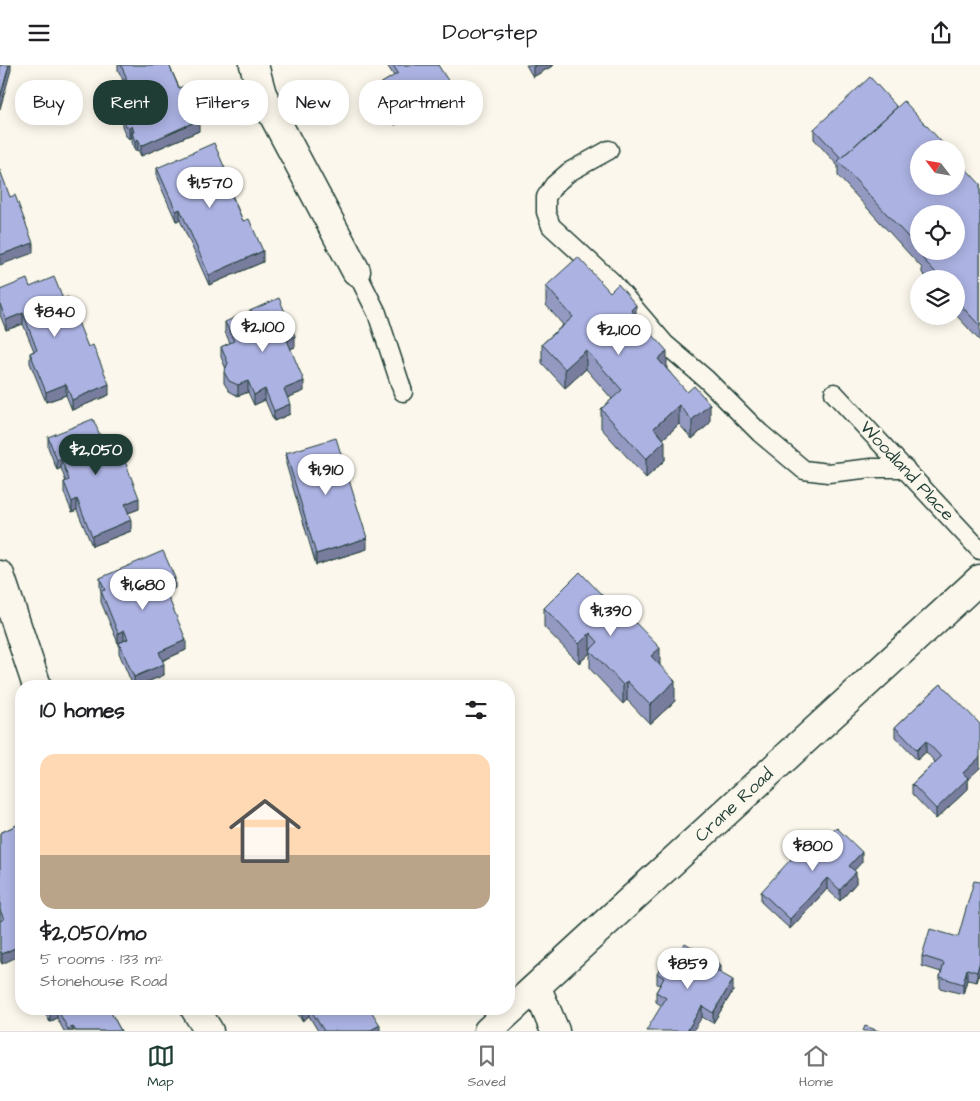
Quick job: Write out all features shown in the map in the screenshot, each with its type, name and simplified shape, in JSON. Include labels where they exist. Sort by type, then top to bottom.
[{"type":"street","points":[[254,65],[262,94],[356,271]]},
{"type":"street","points":[[0,575],[35,680]]},
{"type":"street","name":"Crane Road","points":[[515,1007],[980,579]]},
{"type":"street","points":[[537,988],[555,1031]]},
{"type":"street","points":[[199,1015],[209,1031]]},
{"type":"street","name":"Crane Road","points":[[488,1031],[506,1015]]},
{"type":"lane","points":[[609,150],[569,172],[554,185],[546,197],[546,212],[551,225],[612,282],[665,344],[706,379],[760,433],[804,470],[828,473],[872,467],[905,468]]},
{"type":"lane","points":[[356,271],[376,313],[402,392]]},
{"type":"lane","name":"Woodland Place","points":[[834,393],[980,550]]},
{"type":"building","points":[[0,65],[9,65],[0,98]]},
{"type":"building","points":[[121,65],[169,65],[178,86],[178,125],[188,125],[141,146],[138,139],[135,141],[132,126],[129,128],[126,125],[168,125],[168,80],[125,80],[127,79]]},
{"type":"building","points":[[393,65],[438,65],[448,80],[387,80],[398,73]]},
{"type":"building","points":[[870,77],[897,107],[841,158],[814,129]]},
{"type":"building","points":[[904,101],[940,140],[910,140],[910,195],[965,195],[965,168],[980,184],[980,326],[965,310],[965,270],[933,270],[924,260],[965,260],[965,205],[910,205],[910,239],[838,161]]},
{"type":"building","points":[[214,143],[232,185],[228,187],[243,221],[249,219],[263,251],[209,275],[180,209],[176,211],[157,168]]},
{"type":"building","points":[[0,170],[10,197],[15,195],[33,243],[0,255]]},
{"type":"building","points":[[578,257],[610,292],[618,284],[636,305],[631,310],[667,351],[658,359],[687,392],[694,386],[710,404],[692,420],[679,405],[654,428],[665,441],[646,459],[601,409],[622,390],[586,350],[565,369],[542,344],[573,317],[546,286]]},
{"type":"building","points":[[54,277],[63,299],[68,297],[88,347],[93,345],[109,384],[72,400],[66,384],[46,392],[30,353],[37,350],[23,313],[6,320],[0,304],[0,290],[27,279],[30,287]]},
{"type":"building","points":[[279,298],[295,336],[287,340],[304,381],[284,389],[290,404],[274,411],[265,389],[254,395],[248,381],[238,385],[229,381],[224,372],[228,363],[221,347],[234,341],[225,322]]},
{"type":"building","points":[[93,419],[102,440],[115,435],[139,498],[125,504],[131,520],[92,536],[77,499],[72,502],[64,482],[69,480],[61,458],[57,460],[48,437]]},
{"type":"building","points":[[336,438],[367,538],[316,554],[286,453]]},
{"type":"building","points":[[163,551],[175,578],[163,584],[186,640],[159,652],[164,664],[134,677],[119,643],[128,639],[124,630],[118,633],[101,591],[105,590],[100,578]]},
{"type":"building","points":[[580,572],[623,617],[627,614],[660,648],[651,656],[675,681],[650,705],[627,681],[623,685],[590,650],[598,642],[590,633],[579,644],[544,608]]},
{"type":"building","points":[[941,684],[980,724],[980,757],[963,773],[968,778],[936,809],[912,784],[941,757],[926,741],[917,750],[895,727]]},
{"type":"building","points":[[15,826],[15,948],[2,954],[0,949],[0,921],[4,919],[0,910],[0,833]]},
{"type":"building","points":[[836,827],[862,852],[849,866],[856,872],[840,890],[827,878],[790,919],[761,892],[811,837],[819,845]]},
{"type":"building","points":[[974,881],[980,882],[980,961],[977,972],[967,969],[963,984],[940,977],[944,963],[922,956],[930,929],[958,937]]},
{"type":"building","points":[[685,943],[721,965],[717,971],[733,980],[713,1013],[702,1006],[687,1031],[646,1031],[666,998],[656,992],[664,978],[657,973],[666,958],[673,962]]},
{"type":"building","points":[[60,1015],[112,1015],[121,1031],[76,1031],[73,1027],[68,1029]]},
{"type":"building","points":[[314,1015],[374,1015],[380,1025],[369,1031],[324,1031]]},
{"type":"building","points":[[865,1026],[879,1031],[863,1031]]}]
